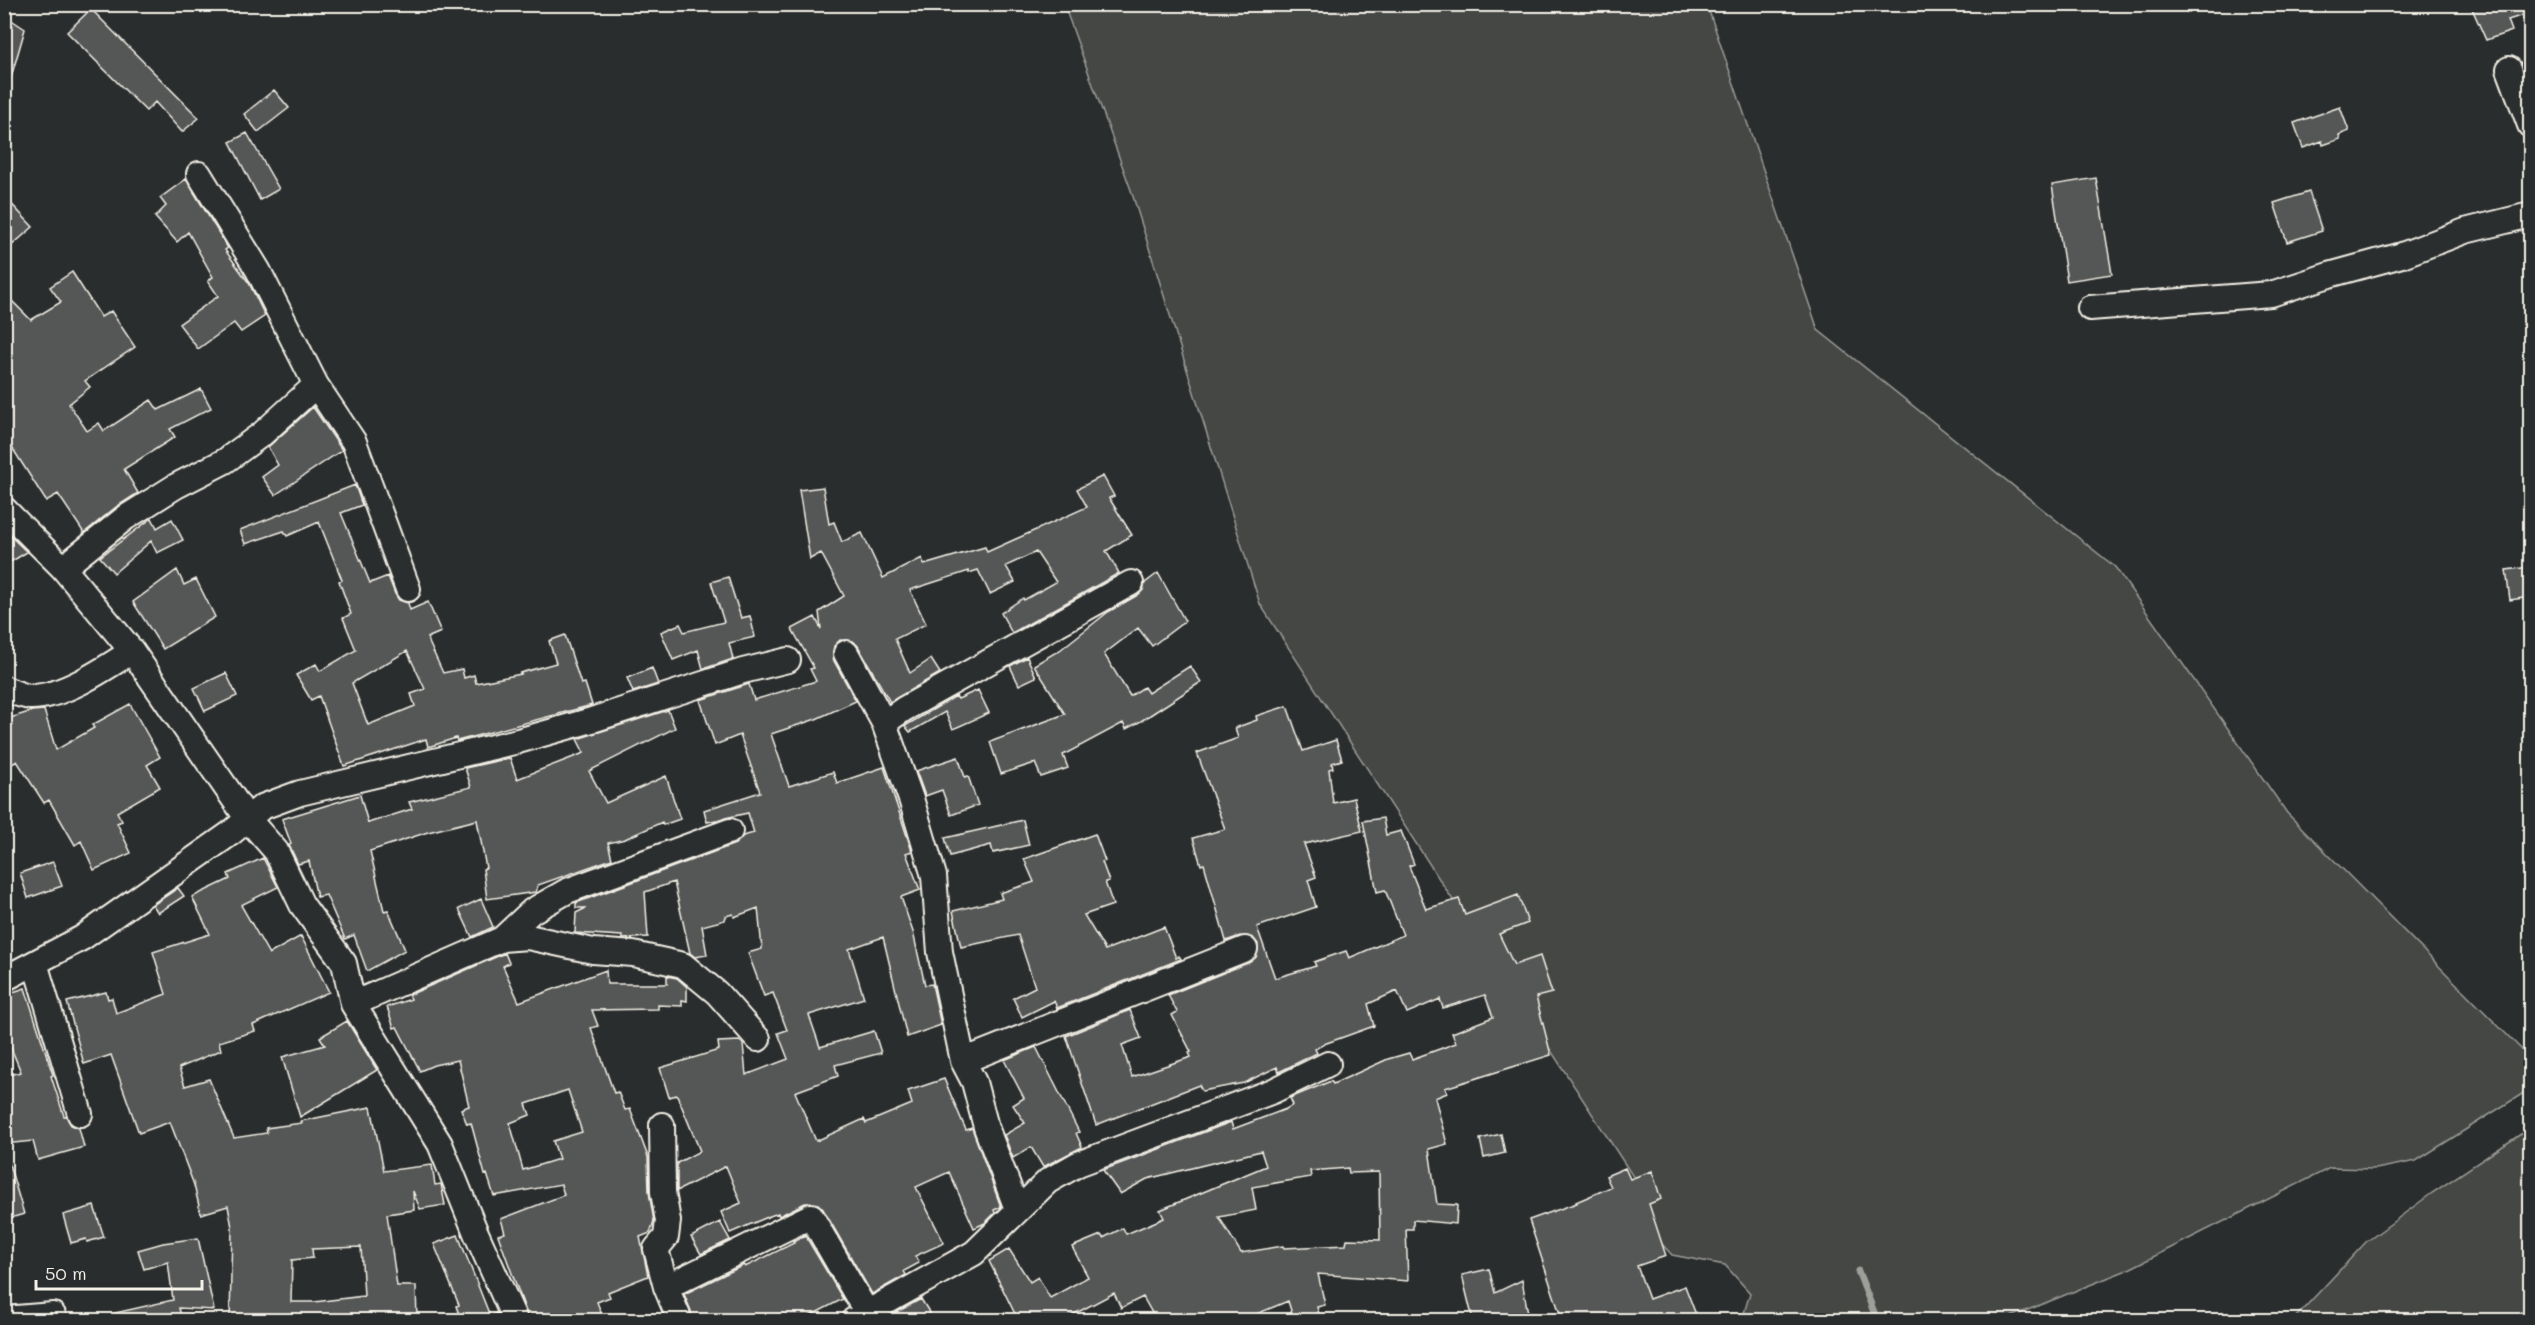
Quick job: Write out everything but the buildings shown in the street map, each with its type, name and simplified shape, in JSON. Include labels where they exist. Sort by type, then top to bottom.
[{"type":"street","points":[[2509,69],[2530,125]]},
{"type":"street","points":[[199,174],[258,270],[316,385],[354,442],[408,588]]},
{"type":"street","points":[[2091,308],[2271,294],[2402,255],[2465,231],[2530,216]]},
{"type":"street","points":[[63,567],[125,518],[177,486],[225,461],[262,434],[316,385]]},
{"type":"street","points":[[4,509],[63,567],[132,651],[247,818],[276,851],[302,905],[345,963],[353,1004],[440,1144],[515,1320]]},
{"type":"street","points":[[884,723],[904,709],[1131,583]]},
{"type":"street","points":[[4,688],[19,695],[32,697],[45,694],[91,678],[132,651]]},
{"type":"street","points":[[846,653],[884,723],[912,802],[934,876],[940,952],[963,1061],[974,1082],[986,1127],[1017,1209]]},
{"type":"street","points":[[4,979],[81,938],[231,833],[262,807],[300,793],[518,741],[592,720],[743,671],[788,660]]},
{"type":"street","points":[[502,939],[532,911],[567,891],[730,831]]},
{"type":"street","points":[[353,1004],[502,939],[528,937],[593,951],[633,954],[683,965],[717,993],[758,1039]]},
{"type":"street","points":[[963,1061],[1245,949]]},
{"type":"street","points":[[35,963],[80,1114]]},
{"type":"street","points":[[666,1287],[812,1216],[860,1317],[974,1253],[1048,1181],[1078,1164],[1273,1091],[1328,1064]]},
{"type":"street","points":[[662,1125],[663,1192],[668,1221],[666,1237],[657,1249],[666,1287],[678,1316],[677,1320]]},
{"type":"street","points":[[4,1319],[53,1315]]},
{"type":"shaded area","points":[[1064,5],[1707,5],[1818,330],[2115,567],[2287,813],[2530,1058],[2530,1089],[2416,1161],[2376,1169],[2330,1168],[2127,1270],[2003,1320],[1742,1320],[1750,1293],[1725,1265],[1672,1255],[1650,1231],[1634,1178],[1260,604],[1131,190]]},
{"type":"shaded area","points":[[2530,1128],[2530,1320],[2293,1320],[2366,1242],[2432,1193]]},
{"type":"waterway","points":[[1858,1271],[1877,1320]]}]
